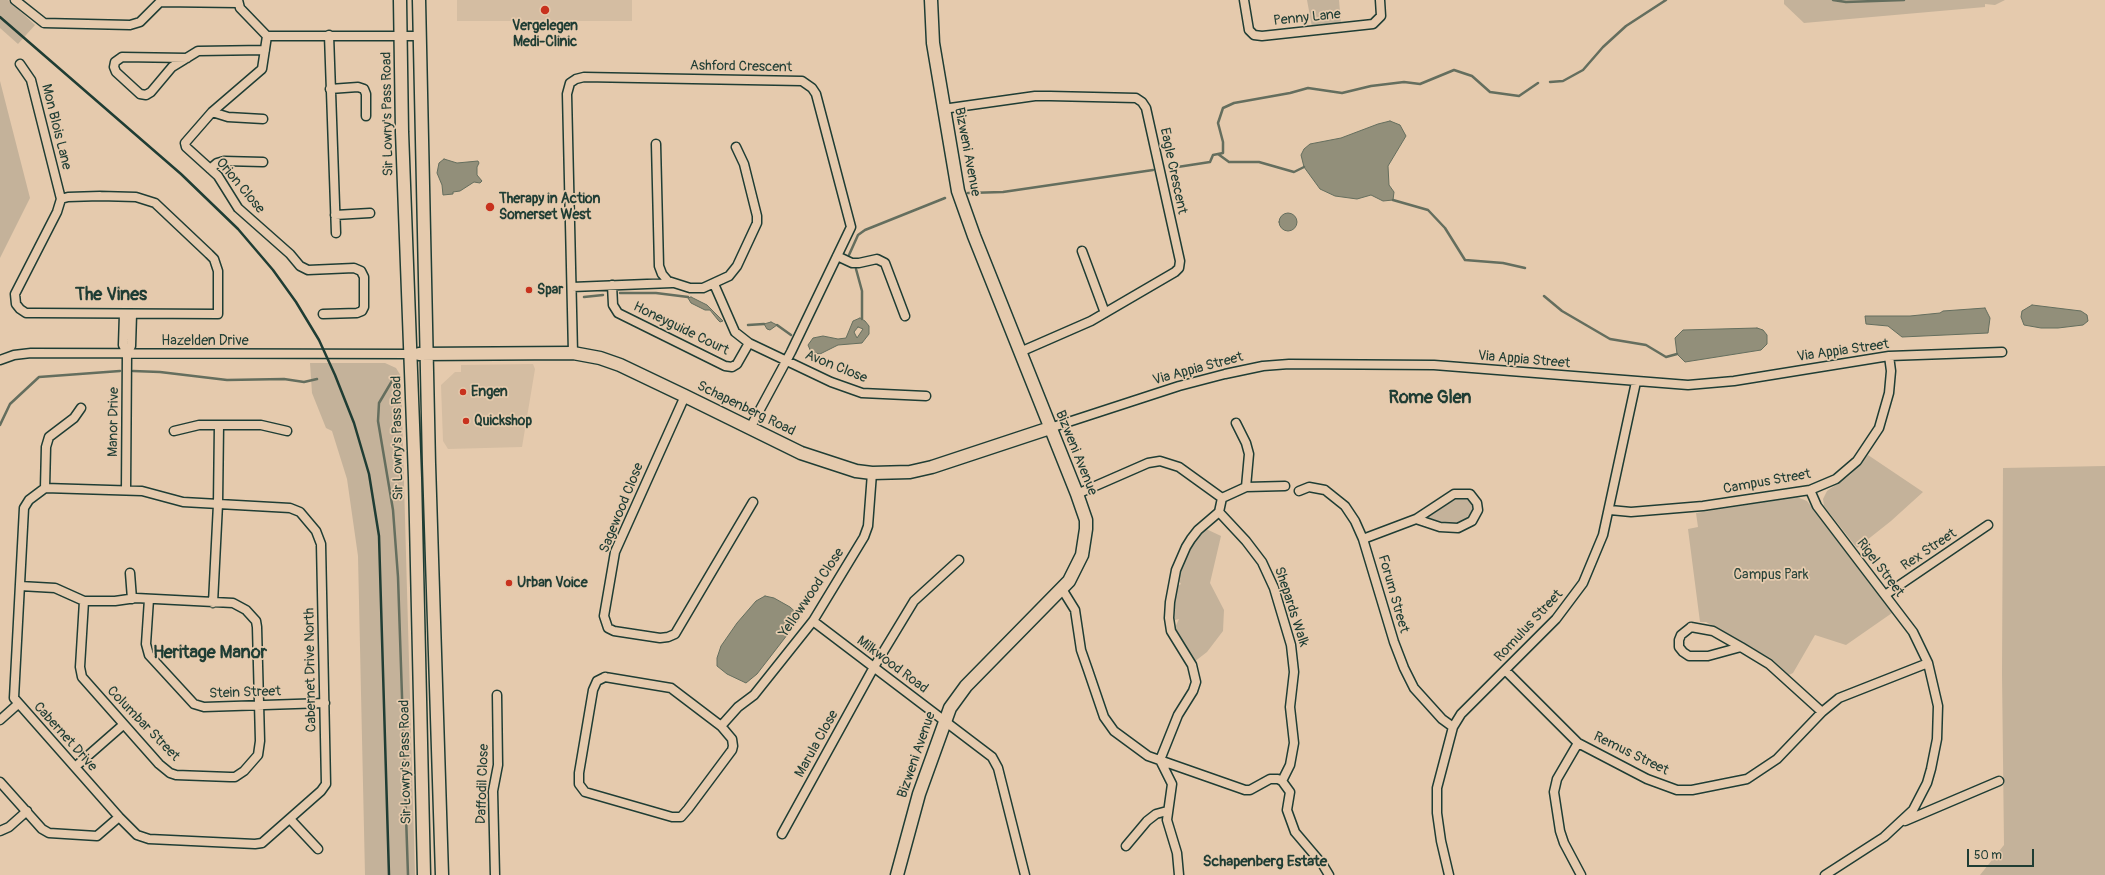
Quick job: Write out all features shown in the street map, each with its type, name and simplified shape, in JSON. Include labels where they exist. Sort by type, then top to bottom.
[{"type":"main road","name":"Sir Lowry's Pass Road","points":[[400,0],[402,132],[410,354],[424,875]]},
{"type":"main road","points":[[418,0],[442,875]]},
{"type":"main road","name":"Bizweni Avenue","points":[[897,875],[919,794],[944,720],[950,708],[966,686],[1062,590],[1074,572],[1082,555],[1086,520],[962,205],[954,175],[933,43],[931,0]]},
{"type":"main road","name":"Schapenberg Road","points":[[410,354],[574,353],[614,363],[817,460],[856,471],[872,473],[910,472],[932,467],[1050,428]]},
{"type":"street","points":[[15,0],[44,23],[130,25],[140,22],[162,1],[238,1],[240,8],[267,36],[420,36]]},
{"type":"street","name":"Penny Lane","points":[[1244,0],[1249,30],[1254,35],[1262,36],[1373,24],[1381,16],[1380,0]]},
{"type":"street","points":[[329,35],[336,233]]},
{"type":"street","name":"Orion Close","points":[[267,36],[263,65],[260,72],[212,112],[186,141],[185,145],[218,176],[238,208],[290,254],[300,266],[308,270],[357,269],[362,273],[364,307],[362,311],[357,313],[323,314]]},
{"type":"street","points":[[187,58],[122,58],[115,62],[114,67],[116,72],[140,94],[146,95],[151,92],[172,67],[187,58],[198,51],[265,50]]},
{"type":"street","name":"Mon Blois Lane","points":[[20,64],[31,80],[61,199]]},
{"type":"street","name":"Ashford Crescent","points":[[574,353],[566,94],[570,83],[576,79],[584,77],[795,81],[807,84],[816,94],[850,220],[849,232],[786,360],[750,428]]},
{"type":"street","points":[[330,89],[358,87],[364,89],[366,94],[366,116]]},
{"type":"street","name":"Eagle Crescent","points":[[943,109],[1035,96],[1132,98],[1139,100],[1145,105],[1180,265],[1175,272],[1105,314],[1070,332],[1020,352]]},
{"type":"street","points":[[212,112],[228,117],[263,119]]},
{"type":"street","points":[[656,144],[659,266],[664,278],[672,283]]},
{"type":"street","points":[[572,287],[672,283],[698,288],[714,284],[733,272],[757,223],[757,216],[744,164],[736,147]]},
{"type":"street","points":[[210,169],[217,163],[224,161],[263,162]]},
{"type":"street","points":[[100,196],[146,198],[156,203],[214,259],[218,271],[218,314],[26,313],[16,304],[15,299],[18,289],[57,212],[61,199],[68,197],[100,196]]},
{"type":"street","points":[[335,215],[370,213]]},
{"type":"street","points":[[1082,251],[1105,314]]},
{"type":"street","points":[[837,256],[852,262],[859,263],[877,259],[885,263],[905,316]]},
{"type":"street","name":"Avon Close","points":[[714,284],[735,332],[749,343],[831,382],[862,393],[926,396]]},
{"type":"street","name":"Honeyguide Court","points":[[612,285],[613,305],[618,313],[725,366],[732,367],[737,364],[749,343]]},
{"type":"street","name":"Manor Drive","points":[[126,490],[127,353],[131,346],[128,314]]},
{"type":"street","name":"Via Appia Street","points":[[1050,428],[1179,386],[1224,374],[1263,366],[1289,364],[1434,366],[1688,385],[1714,384],[1889,356],[2002,352]]},
{"type":"street","name":"Hazelden Drive","points":[[0,360],[14,355],[31,354],[410,354]]},
{"type":"street","name":"Campus Street","points":[[1610,510],[1631,512],[1704,506],[1810,490],[1836,479],[1858,461],[1875,437],[1883,418],[1889,393],[1891,372],[1889,356]]},
{"type":"street","name":"Romulus Street","points":[[1449,875],[1441,841],[1437,813],[1436,788],[1453,727],[1460,714],[1556,619],[1583,583],[1599,550],[1610,510],[1636,382]]},
{"type":"street","name":"Sagewood Close","points":[[685,396],[617,547],[604,616],[608,628],[614,631],[660,638],[668,637],[674,634],[753,502]]},
{"type":"street","points":[[81,408],[74,418],[49,437],[46,447],[44,488],[154,492],[183,502],[218,504]]},
{"type":"street","points":[[1236,423],[1246,443],[1249,454],[1246,487]]},
{"type":"street","points":[[213,603],[218,504],[219,425]]},
{"type":"street","points":[[174,431],[192,426],[261,425],[287,431]]},
{"type":"street","points":[[1077,494],[1148,463],[1160,461],[1179,467],[1222,498]]},
{"type":"street","name":"Yellowwood Close","points":[[721,726],[738,707],[754,695],[813,620],[866,534],[872,473]]},
{"type":"street","points":[[1222,498],[1246,487],[1285,486]]},
{"type":"street","name":"Forum Street","points":[[1299,491],[1309,487],[1317,488],[1334,496],[1345,506],[1355,521],[1364,539],[1394,642],[1410,682],[1442,719],[1453,727]]},
{"type":"street","name":"Cabernet Drive","points":[[44,488],[29,500],[24,508],[14,694],[18,704],[119,817],[137,835],[149,839],[254,844],[267,839],[290,819]]},
{"type":"street","name":"Rigel Street","points":[[1810,490],[1817,506],[1913,632],[1928,663],[1938,706],[1937,740],[1926,783],[1913,810],[1902,822]]},
{"type":"street","points":[[1364,539],[1416,519],[1454,494],[1470,494],[1477,504],[1478,510],[1472,522],[1458,528],[1440,527],[1416,519]]},
{"type":"street","points":[[1179,875],[1177,853],[1167,820],[1167,811],[1172,794],[1172,784],[1160,760],[1178,715],[1193,691],[1196,682],[1192,665],[1171,631],[1169,618],[1170,602],[1176,570],[1186,547],[1198,530],[1219,512],[1222,498]]},
{"type":"street","name":"Cabernet Drive North","points":[[218,504],[290,508],[300,512],[320,538],[326,784],[321,791],[290,819]]},
{"type":"street","name":"Shepards Walk","points":[[1219,512],[1246,541],[1262,562],[1274,588],[1291,645],[1294,672],[1290,707],[1294,748],[1290,765],[1282,781]]},
{"type":"street","name":"Rex Street","points":[[1885,595],[1988,525]]},
{"type":"street","name":"Marula Close","points":[[782,834],[874,667],[914,601],[959,560]]},
{"type":"street","points":[[130,573],[132,599]]},
{"type":"street","name":"Columbar Street","points":[[20,586],[55,588],[84,601],[149,599],[233,603],[240,605],[256,621],[260,741],[258,755],[244,772],[235,777],[170,773],[123,725],[84,680],[80,672],[84,601]]},
{"type":"street","points":[[1062,590],[1076,610],[1082,650],[1104,717],[1114,731],[1128,743],[1148,756],[1245,790],[1250,790],[1270,779],[1278,779],[1282,781],[1290,792],[1287,810],[1295,832],[1323,865],[1329,875]]},
{"type":"street","name":"Stein Street","points":[[149,599],[146,644],[149,655],[186,698],[194,704],[204,707],[325,703]]},
{"type":"street","name":"Milkwood Road","points":[[813,620],[990,755],[996,764],[1025,875]]},
{"type":"street","points":[[1741,647],[1708,656],[1697,657],[1683,652],[1679,647],[1679,640],[1686,630],[1691,627],[1701,627],[1712,631],[1741,647],[1778,671],[1822,712]]},
{"type":"street","name":"Remus Street","points":[[1505,670],[1578,743],[1647,780],[1677,790],[1692,790],[1747,779],[1777,759],[1822,712],[1840,698],[1928,663]]},
{"type":"street","points":[[611,677],[671,688],[721,726],[730,735],[733,746],[681,817],[672,817],[585,792],[579,784],[579,773],[593,690],[595,684],[600,679],[611,677]]},
{"type":"street","name":"Daffodil Close","points":[[495,875],[493,791],[498,765],[497,695]]},
{"type":"street","points":[[0,720],[18,704]]},
{"type":"street","points":[[75,767],[123,725]]},
{"type":"street","points":[[1578,743],[1557,779],[1554,792],[1560,831],[1564,843],[1581,875]]},
{"type":"street","points":[[1825,875],[1884,837],[1902,822],[1999,781]]},
{"type":"street","points":[[0,782],[46,832],[62,835],[97,836],[119,817]]},
{"type":"street","points":[[0,830],[9,827],[27,811]]},
{"type":"street","points":[[1126,846],[1147,821],[1156,814],[1167,811]]},
{"type":"street","points":[[290,819],[318,849]]},
{"type":"shaded area","name":"Vergelegen Medi-Clinic","points":[[457,0],[632,0],[632,21],[457,21]]},
{"type":"shaded area","points":[[1390,121],[1400,125],[1406,136],[1388,166],[1389,185],[1394,192],[1393,200],[1383,201],[1371,195],[1357,199],[1335,196],[1320,189],[1304,167],[1301,155],[1304,149],[1310,144],[1341,138]]},
{"type":"shaded area","points":[[444,159],[457,163],[478,161],[477,175],[482,181],[480,183],[474,182],[460,191],[453,192],[453,194],[443,195],[442,185],[437,173],[439,163]]},
{"type":"shaded area","points":[[1284,213],[1292,213],[1297,218],[1295,229],[1292,231],[1284,231],[1279,226],[1279,218]]},
{"type":"shaded area","points":[[691,297],[707,305],[723,321],[720,322],[710,310],[705,310],[691,303],[688,298]]},
{"type":"shaded area","points":[[2032,305],[2081,311],[2087,315],[2088,321],[2083,325],[2058,328],[2041,328],[2024,325],[2021,317],[2022,311]]},
{"type":"shaded area","points":[[1985,308],[1990,318],[1988,333],[1902,337],[1888,326],[1866,324],[1865,316],[1910,316],[1940,313],[1943,311]]},
{"type":"shaded area","points":[[860,318],[869,326],[869,334],[862,343],[838,345],[820,354],[811,352],[808,345],[813,338],[823,336],[838,339],[846,338],[853,321]],"holes":[[[858,327],[863,329],[857,338],[854,332]]]},
{"type":"shaded area","points":[[771,322],[777,325],[770,330],[767,329],[764,324]]},
{"type":"shaded area","points":[[1757,328],[1763,330],[1767,335],[1767,344],[1761,350],[1685,362],[1677,354],[1675,338],[1683,330]]},
{"type":"shaded area","points":[[533,364],[535,369],[522,447],[448,449],[443,441],[441,385],[455,372],[461,372],[461,365]]},
{"type":"shaded area","points":[[765,596],[774,598],[790,607],[801,617],[757,674],[746,683],[727,674],[717,666],[717,658],[721,646],[737,623],[756,601]]},
{"type":"green space","points":[[0,0],[8,0],[35,25],[18,44],[0,28]]},
{"type":"green space","points":[[1307,0],[1339,0],[1341,23],[1312,27]]},
{"type":"green space","points":[[1784,0],[2005,0],[1995,5],[1985,4],[1985,7],[1804,23],[1784,4]]},
{"type":"green space","points":[[0,81],[30,198],[0,258]]},
{"type":"green space","points":[[310,363],[385,363],[396,368],[401,376],[415,875],[365,875],[358,556],[347,479],[332,431],[326,428],[312,393]]},
{"type":"green space","points":[[1868,455],[1923,492],[1891,521],[1857,548],[1824,506],[1823,499],[1827,491],[1850,475]]},
{"type":"green space","points":[[2105,466],[2105,875],[1980,875],[2004,845],[2002,674],[2003,468]]},
{"type":"green space","points":[[1467,497],[1472,500],[1475,510],[1470,518],[1453,525],[1428,518],[1428,515],[1451,498]]},
{"type":"green space","name":"Campus Park","points":[[1797,497],[1807,501],[1892,613],[1846,645],[1815,635],[1793,673],[1789,675],[1772,659],[1706,622],[1700,622],[1688,529],[1698,527],[1696,513]]},
{"type":"green space","points":[[1204,528],[1221,536],[1210,583],[1224,610],[1223,631],[1207,652],[1194,662],[1174,630],[1179,619],[1175,620],[1172,617],[1177,583],[1179,585],[1181,584],[1176,577],[1181,564],[1183,564],[1186,559],[1183,555]]},
{"type":"waterway","points":[[1550,82],[1563,81],[1583,70],[1603,47],[1626,26],[1666,0]]},
{"type":"waterway","points":[[1833,0],[1846,2],[1904,0]]},
{"type":"waterway","points":[[1171,168],[1210,162],[1213,155],[1223,153],[1223,142],[1218,123],[1223,108],[1234,103],[1290,93],[1308,88],[1342,93],[1371,86],[1404,82],[1420,84],[1454,70],[1472,76],[1490,92],[1519,96],[1538,83]]},
{"type":"waterway","points":[[1218,154],[1229,162],[1259,162],[1294,172],[1304,167]]},
{"type":"waterway","points":[[968,193],[1003,192],[1153,170]]},
{"type":"waterway","points":[[849,255],[858,235],[865,230],[945,198]]},
{"type":"waterway","points":[[1393,200],[1428,210],[1445,228],[1465,260],[1503,263],[1525,268]]},
{"type":"waterway","points":[[856,269],[862,291],[862,319]]},
{"type":"waterway","points":[[620,293],[656,293],[688,297]]},
{"type":"waterway","points":[[584,297],[603,295]]},
{"type":"waterway","points":[[1544,296],[1562,311],[1610,339],[1646,345],[1666,357],[1677,354]]},
{"type":"waterway","points":[[748,325],[764,324]]},
{"type":"waterway","points":[[777,325],[791,335]]},
{"type":"waterway","points":[[0,425],[10,404],[39,377],[120,371]]},
{"type":"waterway","points":[[133,371],[160,372],[227,380],[284,379],[304,382],[317,379]]},
{"type":"waterway","points":[[392,381],[379,403],[378,421],[393,510],[398,577],[408,875]]},
{"type":"railway","points":[[0,17],[181,174],[238,229],[273,270],[296,302],[319,340],[335,375],[354,423],[369,474],[379,536],[389,875]]},
{"type":"place","name":"Vergelegen Medi-Clinic","points":[[545,10]]},
{"type":"place","name":"Therapy in Action Somerset West","points":[[490,207]]},
{"type":"place","name":"Spar","points":[[529,290]]},
{"type":"place","name":"Engen","points":[[463,392]]},
{"type":"place","name":"Quickshop","points":[[466,421]]},
{"type":"place","name":"Urban Voice","points":[[509,583]]},
{"type":"district","name":"The Vines","points":[[111,295]]},
{"type":"district","name":"Rome Glen","points":[[1430,398]]},
{"type":"district","name":"Heritage Manor","points":[[210,653]]},
{"type":"district","name":"Schapenberg Estate","points":[[1265,862]]}]
